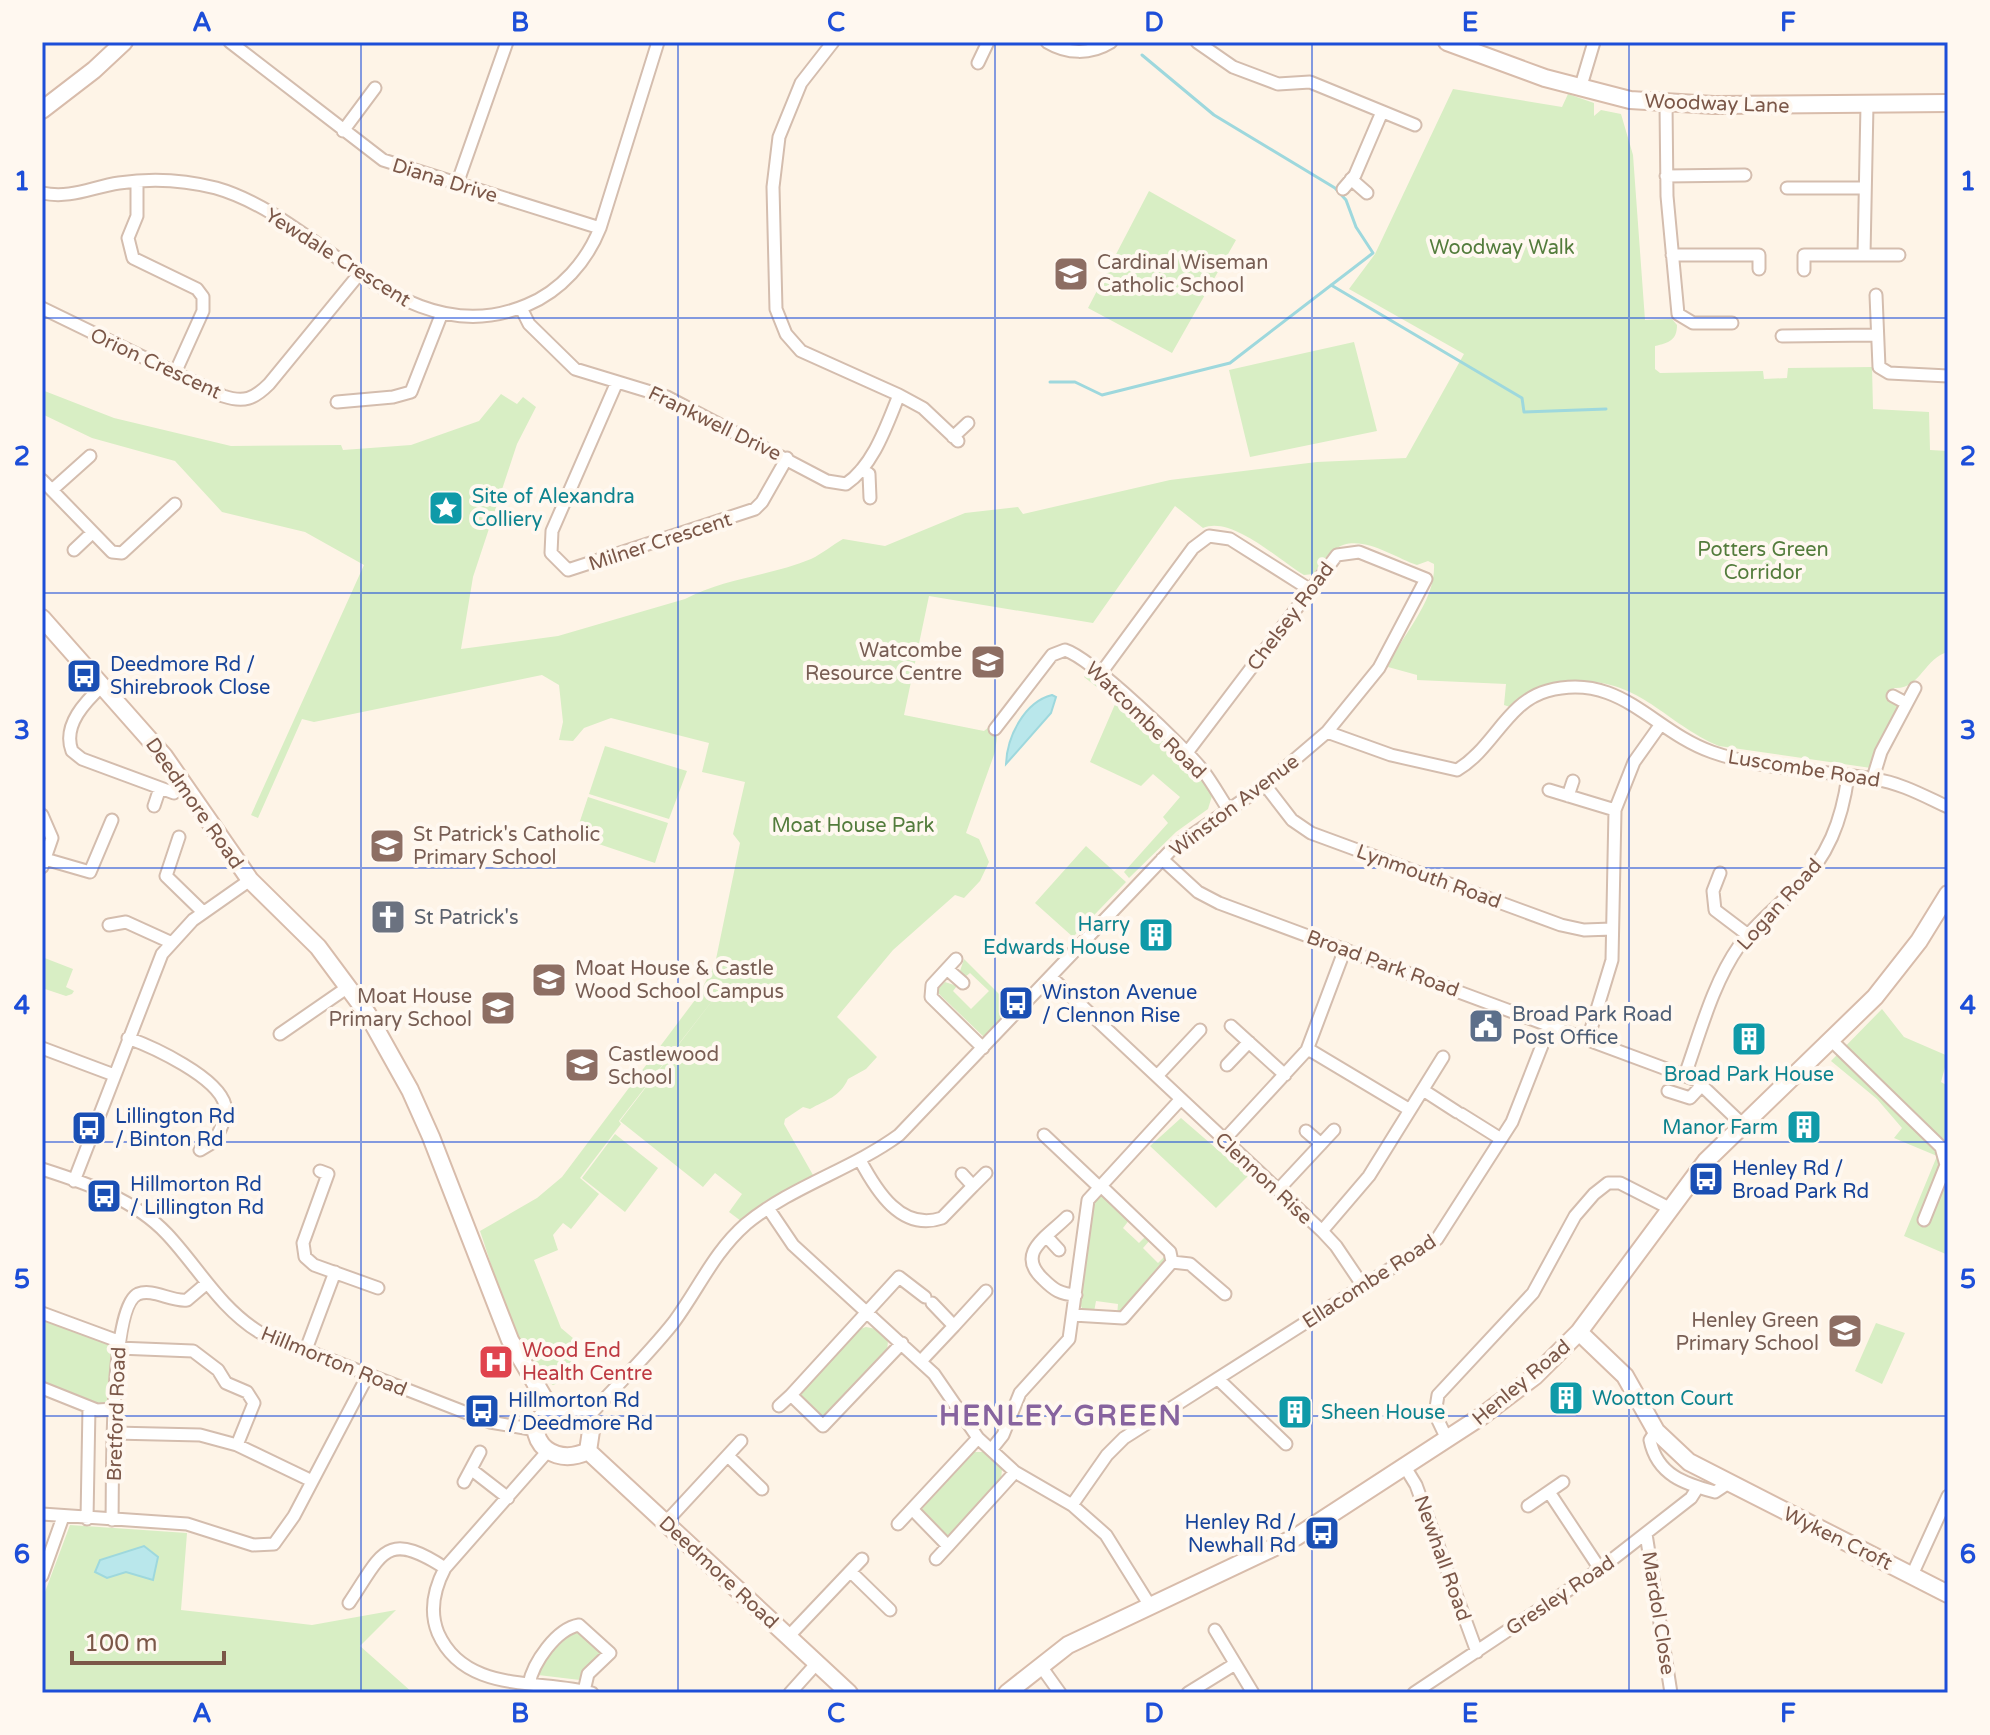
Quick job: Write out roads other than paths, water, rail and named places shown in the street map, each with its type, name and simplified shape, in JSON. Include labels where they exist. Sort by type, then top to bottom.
[{"type":"street","points":[[42,110],[77,85],[124,42]]},
{"type":"street","name":"Diana Drive","points":[[230,42],[390,164],[600,228]]},
{"type":"street","points":[[457,184],[507,42]]},
{"type":"street","name":"Yewdale Crescent","points":[[44,194],[65,196],[137,181],[197,183],[241,198],[399,299],[442,313],[475,317],[521,308],[567,278],[590,251],[658,42]]},
{"type":"street","points":[[833,42],[801,83],[779,137],[773,195],[776,309],[786,334],[801,351],[923,408],[956,439],[968,423]]},
{"type":"street","points":[[978,63],[988,42]]},
{"type":"street","points":[[1047,42],[1063,50],[1082,52],[1111,42]]},
{"type":"street","points":[[1197,42],[1233,67],[1278,84],[1310,82],[1415,125]]},
{"type":"street","name":"Woodway Lane","points":[[1447,42],[1580,89],[1666,104],[1948,103]]},
{"type":"street","points":[[1580,89],[1594,42]]},
{"type":"street","points":[[343,131],[375,88]]},
{"type":"street","points":[[1666,104],[1666,176],[1681,318],[1693,323],[1732,323]]},
{"type":"street","points":[[1864,255],[1867,105]]},
{"type":"street","points":[[1367,193],[1347,184],[1382,112]]},
{"type":"street","points":[[1666,176],[1745,175]]},
{"type":"street","points":[[137,181],[137,216],[128,238],[133,258],[197,289],[203,297],[203,311],[175,373]]},
{"type":"street","points":[[1787,188],[1865,188]]},
{"type":"street","points":[[42,210],[44,194]]},
{"type":"street","points":[[1672,255],[1759,255],[1759,269]]},
{"type":"street","points":[[1804,270],[1804,255],[1899,255]]},
{"type":"street","name":"Orion Crescent","points":[[42,308],[175,373],[234,400],[243,401],[258,395],[327,318],[360,273]]},
{"type":"street","points":[[1876,295],[1877,359],[1884,371],[1948,376]]},
{"type":"street","name":"Frankwell Drive","points":[[521,308],[529,324],[575,369],[677,402],[838,484],[846,484],[861,470]]},
{"type":"street","points":[[337,402],[393,397],[411,392],[442,313]]},
{"type":"street","points":[[1782,336],[1876,335]]},
{"type":"street","name":"Milner Crescent","points":[[617,382],[552,531],[551,553],[568,570],[755,509],[787,458]]},
{"type":"street","points":[[870,498],[869,474],[861,470],[899,395]]},
{"type":"street","points":[[52,490],[90,456]]},
{"type":"street","points":[[42,480],[112,552],[122,553],[175,504]]},
{"type":"street","points":[[74,550],[92,533]]},
{"type":"street","points":[[1101,673],[1193,548],[1209,536],[1230,539],[1309,589]]},
{"type":"street","name":"Chelsey Road","points":[[1186,754],[1329,562],[1351,551],[1426,579]]},
{"type":"street","name":"Winston Avenue","points":[[588,1417],[673,1323],[722,1248],[768,1208],[860,1160],[899,1135],[1162,859],[1188,835],[1265,785],[1327,732],[1379,668],[1426,579]]},
{"type":"street","name":"Deedmore Road","points":[[42,618],[164,756],[250,880],[318,947],[348,987],[410,1090],[461,1210],[510,1340],[551,1410]]},
{"type":"street","name":"Watcombe Road","points":[[995,729],[1059,651],[1073,652],[1101,673],[1204,772],[1228,809]]},
{"type":"street","points":[[103,685],[78,712],[69,737],[72,751],[82,759],[174,793]]},
{"type":"street","points":[[1873,778],[1881,752],[1915,688]]},
{"type":"street","name":"Luscombe Road","points":[[1327,732],[1361,746],[1457,770],[1474,759],[1524,702],[1550,690],[1612,692],[1698,747],[1725,756],[1873,778],[1911,789],[1948,807]]},
{"type":"street","points":[[1893,696],[1906,703]]},
{"type":"street","points":[[1588,1039],[1610,970],[1615,810],[1634,762],[1661,724]]},
{"type":"street","name":"Logan Road","points":[[1685,1075],[1722,977],[1748,935],[1819,862],[1837,827],[1848,776]]},
{"type":"street","points":[[1568,796],[1573,781]]},
{"type":"street","name":"Lynmouth Road","points":[[1265,785],[1292,820],[1311,833],[1561,925],[1584,930],[1612,929]]},
{"type":"street","points":[[154,806],[160,788]]},
{"type":"street","points":[[1549,790],[1615,810]]},
{"type":"street","points":[[42,815],[52,838],[44,863],[90,872],[112,820]]},
{"type":"street","points":[[179,837],[166,876],[203,912]]},
{"type":"street","name":"Broad Park Road","points":[[1162,859],[1206,897],[1685,1075],[1703,1084],[1742,1124]]},
{"type":"street","points":[[1720,873],[1713,891],[1715,910],[1748,935]]},
{"type":"street","points":[[74,1181],[156,967],[170,942],[203,912],[250,880]]},
{"type":"street","name":"Henley Road","points":[[1007,1693],[1068,1645],[1296,1537],[1447,1439],[1535,1376],[1579,1332],[1706,1161],[1832,1041],[1901,967],[1948,894]]},
{"type":"street","points":[[109,925],[126,922],[170,942]]},
{"type":"street","points":[[1224,1140],[1308,1049],[1345,949]]},
{"type":"street","points":[[956,959],[932,985],[931,997],[983,1048]]},
{"type":"street","points":[[947,969],[963,983]]},
{"type":"street","name":"Clennon Rise","points":[[1051,977],[1322,1231],[1363,1286]]},
{"type":"street","points":[[280,1034],[348,987]]},
{"type":"street","name":"Ellacombe Road","points":[[1072,1505],[1114,1447],[1444,1231],[1501,1139],[1550,1025]]},
{"type":"street","points":[[1231,1026],[1285,1075]]},
{"type":"street","points":[[1157,1076],[1200,1030]]},
{"type":"street","points":[[128,1038],[189,1069],[224,1101],[226,1112],[215,1141],[200,1150]]},
{"type":"street","points":[[1832,1041],[1941,1147],[1946,1165],[1924,1220]]},
{"type":"street","points":[[1227,1065],[1249,1042]]},
{"type":"street","points":[[42,1048],[114,1075]]},
{"type":"street","points":[[1308,1049],[1410,1110]]},
{"type":"street","points":[[1322,1231],[1362,1187],[1443,1057]]},
{"type":"street","points":[[1668,1091],[1690,1098],[1703,1084]]},
{"type":"street","points":[[1423,1090],[1501,1139]]},
{"type":"street","points":[[991,1450],[1003,1435],[1020,1393],[1069,1339],[1086,1208],[1100,1186],[1180,1100]]},
{"type":"street","points":[[1278,1190],[1334,1130]]},
{"type":"street","points":[[1306,1131],[1321,1144]]},
{"type":"street","points":[[1044,1135],[1170,1252],[1172,1262]]},
{"type":"street","points":[[860,1160],[886,1201],[902,1213],[920,1220],[942,1218],[986,1173]]},
{"type":"street","name":"Hillmorton Road","points":[[42,1169],[138,1209],[166,1232],[207,1283],[248,1325],[305,1352],[490,1422],[536,1430]]},
{"type":"street","points":[[320,1171],[328,1174],[303,1250],[310,1262],[378,1288]]},
{"type":"street","points":[[962,1174],[973,1186]]},
{"type":"street","points":[[1447,1439],[1435,1414],[1437,1398],[1533,1293],[1575,1216],[1594,1194],[1608,1183],[1620,1183],[1669,1208]]},
{"type":"street","points":[[768,1208],[793,1245],[942,1383],[978,1438],[1015,1472],[1072,1505],[1119,1551],[1149,1604]]},
{"type":"street","points":[[1067,1217],[1032,1253],[1030,1266],[1056,1291],[1076,1295]]},
{"type":"street","points":[[1047,1237],[1059,1250]]},
{"type":"street","points":[[1172,1262],[1190,1264],[1225,1294]]},
{"type":"street","points":[[1073,1315],[1119,1320],[1172,1262]]},
{"type":"street","points":[[305,1352],[335,1272]]},
{"type":"street","points":[[779,1406],[899,1277],[954,1326]]},
{"type":"street","name":"Bretford Road","points":[[112,1520],[118,1344],[129,1304],[136,1295],[145,1293],[187,1300],[207,1283]]},
{"type":"street","points":[[921,1361],[986,1291]]},
{"type":"street","points":[[42,1313],[118,1344],[193,1351],[218,1370],[226,1383],[247,1392],[254,1403],[237,1445]]},
{"type":"street","name":"Wyken Croft","points":[[1579,1332],[1625,1376],[1656,1431],[1677,1453],[1727,1484],[1948,1594]]},
{"type":"street","points":[[814,1438],[902,1343]]},
{"type":"street","points":[[42,1514],[203,1527],[264,1547],[282,1537],[368,1375]]},
{"type":"street","points":[[1218,1379],[1286,1444]]},
{"type":"street","points":[[42,1388],[89,1407],[115,1409]]},
{"type":"street","points":[[791,1395],[823,1426]]},
{"type":"street","name":"Bretford Road","points":[[87,1519],[89,1407]]},
{"type":"street","points":[[551,1410],[580,1411],[588,1417],[593,1435],[588,1451],[574,1456],[547,1452],[540,1447],[536,1430],[541,1417],[551,1410]]},
{"type":"street","name":"Wyken Croft","points":[[1656,1431],[1650,1440],[1651,1447],[1665,1471],[1698,1487]]},
{"type":"street","points":[[114,1433],[200,1435],[237,1445],[312,1481]]},
{"type":"street","points":[[898,1524],[978,1438]]},
{"type":"street","points":[[666,1522],[741,1441]]},
{"type":"street","name":"Deedmore Road","points":[[588,1451],[849,1693]]},
{"type":"street","points":[[464,1482],[480,1452]]},
{"type":"street","points":[[529,1684],[534,1665],[569,1628],[579,1625],[610,1653],[588,1674],[588,1692],[529,1684],[495,1679],[470,1670],[445,1647],[436,1628],[433,1602],[445,1568],[547,1452]]},
{"type":"street","points":[[728,1456],[762,1489]]},
{"type":"street","name":"Newhall Road","points":[[1405,1467],[1416,1485],[1477,1652]]},
{"type":"street","points":[[472,1470],[508,1498]]},
{"type":"street","points":[[936,1559],[1015,1472]]},
{"type":"street","points":[[1528,1506],[1563,1482]]},
{"type":"street","points":[[1698,1487],[1715,1492],[1727,1484]]},
{"type":"street","name":"Gresley Road","points":[[1414,1693],[1600,1569],[1691,1498],[1698,1487]]},
{"type":"street","points":[[1549,1492],[1600,1569]]},
{"type":"street","points":[[1912,1575],[1948,1496]]},
{"type":"street","points":[[912,1509],[948,1546]]},
{"type":"street","points":[[42,1576],[63,1517]]},
{"type":"street","name":"Mardol Close","points":[[1646,1534],[1671,1693]]},
{"type":"street","points":[[349,1603],[373,1567],[390,1551],[411,1548],[445,1568]]},
{"type":"street","points":[[788,1637],[862,1559]]},
{"type":"street","points":[[851,1572],[890,1610]]},
{"type":"street","points":[[1215,1630],[1253,1693]]},
{"type":"street","points":[[790,1693],[817,1663]]},
{"type":"street","points":[[1188,1693],[1235,1664]]},
{"type":"street","points":[[1040,1665],[1060,1693]]},
{"type":"water","points":[[1052,695],[1056,697],[1051,713],[1006,764],[1014,732],[1025,713]]},
{"type":"water","points":[[144,1546],[158,1557],[153,1580],[126,1572],[107,1578],[95,1572],[100,1560]]},
{"type":"waterway","points":[[1050,382],[1075,382],[1102,395],[1230,363],[1373,253],[1356,227],[1346,200],[1335,188],[1214,115],[1142,55]]},
{"type":"waterway","points":[[1331,285],[1522,398],[1524,412],[1606,409]]},
{"type":"place","name":"Cardinal Wiseman Catholic School","points":[[1071,274]]},
{"type":"place","name":"Site of Alexandra Colliery","points":[[446,508]]},
{"type":"place","name":"Watcombe Resource Centre","points":[[988,662]]},
{"type":"place","name":"Deedmore Rd / Shirebrook Close","points":[[84,676]]},
{"type":"place","name":"St Patrick's Catholic Primary School","points":[[387,846]]},
{"type":"place","name":"St Patrick's","points":[[388,917]]},
{"type":"place","name":"Harry Edwards House","points":[[1156,935]]},
{"type":"place","name":"Moat House & Castle Wood School Campus","points":[[549,980]]},
{"type":"place","name":"Winston Avenue / Clennon Rise","points":[[1016,1003]]},
{"type":"place","name":"Moat House Primary School","points":[[498,1008]]},
{"type":"place","name":"Broad Park Road Post Office","points":[[1486,1026]]},
{"type":"place","name":"Broad Park House","points":[[1749,1039]]},
{"type":"place","name":"Castlewood School","points":[[582,1065]]},
{"type":"place","name":"Manor Farm","points":[[1804,1127]]},
{"type":"place","name":"Lillington Rd / Binton Rd","points":[[89,1128]]},
{"type":"place","name":"Henley Rd / Broad Park Rd","points":[[1706,1179]]},
{"type":"place","name":"Hillmorton Rd / Lillington Rd","points":[[104,1196]]},
{"type":"place","name":"Henley Green Primary School","points":[[1845,1331]]},
{"type":"place","name":"Wood End Health Centre","points":[[496,1362]]},
{"type":"place","name":"Wootton Court","points":[[1566,1398]]},
{"type":"place","name":"Hillmorton Rd / Deedmore Rd","points":[[482,1411]]},
{"type":"place","name":"Sheen House","points":[[1295,1412]]},
{"type":"place","name":"Henley Rd / Newhall Rd","points":[[1322,1533]]},
{"type":"district","name":"HENLEY GREEN","points":[[1061,1415]]},
{"type":"park label","name":"Woodway Walk","points":[[1502,247]]},
{"type":"park label","name":"Potters Green Corridor","points":[[1763,560]]},
{"type":"park label","name":"Moat House Park","points":[[853,825]]}]
